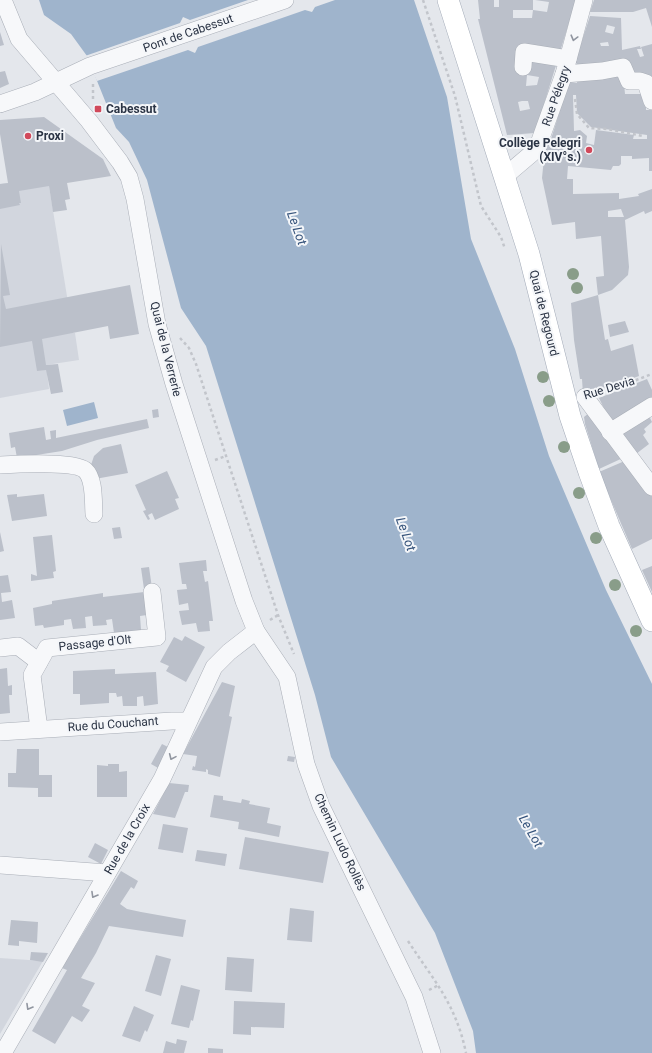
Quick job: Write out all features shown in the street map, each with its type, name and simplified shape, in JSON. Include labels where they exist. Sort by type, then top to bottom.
[{"type":"main road","name":"Quai de Regourd","points":[[448,0],[529,254],[584,397],[598,498],[652,621]]},
{"type":"street","name":"Quai de la Verrerie","points":[[3,0],[19,39],[94,126],[129,177],[136,199],[157,324],[174,384],[244,601],[256,631]]},
{"type":"street","name":"Pont de Cabessut","points":[[0,104],[35,92],[90,66],[285,0]]},
{"type":"street","name":"Rue Pélegry","points":[[504,177],[537,149],[566,67],[584,0]]},
{"type":"street","points":[[523,67],[524,52],[566,67],[602,72],[623,67],[629,81],[640,81],[646,83],[652,101]]},
{"type":"street","points":[[584,397],[652,487]]},
{"type":"street","points":[[610,432],[652,406]]},
{"type":"street","points":[[0,465],[69,464],[85,470],[90,479],[94,514]]},
{"type":"street","name":"Passage d'Olt","points":[[39,662],[47,648],[158,637],[152,592]]},
{"type":"street","name":"Rue de la Croix","points":[[3,1053],[162,778],[187,721],[214,668],[229,652],[256,631]]},
{"type":"street","name":"Chemin Ludo Rollès","points":[[256,631],[287,677],[306,764],[321,806],[414,997],[432,1053]]},
{"type":"street","points":[[0,648],[18,646],[39,662],[32,675],[38,729]]},
{"type":"street","name":"Rue du Couchant","points":[[0,732],[187,721]]},
{"type":"street","points":[[0,865],[107,873]]},
{"type":"path","points":[[423,0],[455,96],[481,206],[501,238],[506,251]]},
{"type":"path","points":[[90,66],[93,101]]},
{"type":"path","points":[[574,95],[576,114],[590,128],[607,129],[643,136]]},
{"type":"path","points":[[179,337],[189,348],[196,364],[278,615],[295,658]]},
{"type":"path","name":"Rue Devia","points":[[584,397],[652,374]]},
{"type":"path","points":[[404,935],[439,985],[453,1012],[466,1053]]},
{"type":"shaded area","points":[[8,183],[49,186],[73,333],[75,333],[79,360],[46,365],[49,389],[0,398],[0,184]]},
{"type":"shaded area","points":[[0,958],[43,961],[0,1034]]},
{"type":"water","name":"Le Lot","points":[[39,0],[414,0],[447,97],[471,239],[515,349],[549,456],[606,590],[652,684],[652,1053],[476,1053],[473,1031],[435,933],[331,757],[315,695],[206,346],[181,308],[147,180],[129,142],[116,128],[87,56],[71,34],[44,15]]},
{"type":"water","points":[[94,402],[98,418],[67,426],[63,410]]},
{"type":"pier","points":[[248,0],[335,0],[315,7],[312,12],[305,10],[198,47],[195,53],[188,50],[97,81],[85,56],[180,23],[183,17],[190,20]]},
{"type":"building","points":[[478,0],[494,0],[494,7],[499,7],[499,0],[533,0],[533,10],[547,12],[549,2],[535,0],[576,0],[559,55],[527,55],[558,59],[535,133],[507,135],[478,19],[480,19]],"holes":[[[513,10],[533,10],[532,18],[513,18]],[[527,75],[539,77],[537,85],[526,86]],[[528,101],[530,109],[520,111],[518,102]]]},
{"type":"building","points":[[594,0],[652,0],[652,27],[646,8],[633,12],[590,12]]},
{"type":"building","points":[[590,16],[621,18],[622,50],[640,46],[641,49],[637,49],[640,57],[644,56],[641,47],[652,44],[652,88],[646,74],[630,80],[616,61],[578,65],[575,62]],"holes":[[[607,25],[615,27],[613,34],[605,32]],[[608,42],[609,46],[601,46],[600,43]]]},
{"type":"building","points":[[0,32],[4,45],[0,46]]},
{"type":"building","points":[[5,71],[9,84],[0,88],[0,72]]},
{"type":"building","points":[[623,73],[625,94],[646,94],[646,110],[652,110],[652,171],[649,171],[649,158],[632,159],[632,156],[621,156],[621,164],[619,166],[613,166],[611,170],[568,166],[567,179],[573,179],[573,194],[619,193],[619,199],[639,196],[638,194],[652,189],[652,211],[645,214],[644,211],[625,220],[629,267],[628,275],[612,290],[598,295],[596,277],[604,276],[601,236],[576,239],[575,222],[552,225],[542,178],[546,138],[551,139],[569,82],[577,83],[577,77]],"holes":[[[573,95],[576,95],[577,113],[591,127],[647,135],[647,139],[633,139],[634,135],[596,130],[594,145],[586,143],[587,136],[580,130],[574,131]],[[621,209],[624,217],[608,217],[608,211]]]},
{"type":"building","points":[[44,117],[103,159],[111,176],[67,183],[70,199],[65,200],[67,210],[53,212],[49,186],[19,191],[20,205],[0,209],[0,184],[8,183],[0,134],[0,120]]},
{"type":"building","points":[[1,244],[10,295],[3,296],[6,309],[130,285],[139,334],[110,339],[108,326],[42,339],[46,365],[58,364],[63,392],[51,394],[46,370],[37,371],[32,341],[0,347]]},
{"type":"building","points":[[598,295],[605,340],[608,339],[611,351],[633,344],[639,376],[591,393],[583,394],[582,379],[580,379],[574,340],[571,303]]},
{"type":"building","points":[[625,321],[629,332],[610,337],[608,325]]},
{"type":"building","points":[[647,379],[652,390],[652,403],[613,427],[599,398]]},
{"type":"building","points":[[158,409],[159,417],[153,418],[152,410]]},
{"type":"building","points":[[652,409],[650,418],[652,422],[644,429],[646,432],[643,435],[649,444],[632,457],[619,434]]},
{"type":"building","points":[[589,413],[625,457],[599,469],[585,424],[584,417]]},
{"type":"building","points":[[147,419],[149,428],[97,440],[62,451],[17,458],[15,447],[11,448],[9,433],[44,427],[46,440],[51,439],[50,431],[56,430],[56,438]]},
{"type":"building","points":[[121,444],[128,473],[95,479],[91,465],[94,456],[103,448]]},
{"type":"building","points":[[627,460],[652,492],[652,539],[632,549],[599,472]]},
{"type":"building","points":[[167,471],[179,498],[175,499],[179,509],[155,520],[152,513],[148,515],[150,519],[148,520],[143,511],[146,510],[135,485]]},
{"type":"building","points":[[17,494],[17,497],[44,494],[47,516],[12,521],[7,495]]},
{"type":"building","points":[[120,527],[122,538],[114,539],[112,528]]},
{"type":"building","points":[[0,532],[4,551],[0,552]]},
{"type":"building","points":[[52,535],[56,571],[53,572],[54,578],[31,581],[31,574],[37,576],[33,537]]},
{"type":"building","points":[[206,560],[207,571],[203,571],[205,582],[208,581],[213,621],[209,621],[210,631],[198,632],[196,623],[182,625],[179,611],[189,610],[188,603],[179,605],[177,590],[187,589],[186,584],[182,584],[179,563]]},
{"type":"building","points":[[652,566],[652,592],[642,570]]},
{"type":"building","points":[[149,567],[152,588],[144,589],[141,568]]},
{"type":"building","points":[[8,575],[11,592],[1,593],[2,602],[12,600],[15,618],[0,620],[0,576]]},
{"type":"building","points":[[144,592],[147,615],[140,616],[141,630],[114,633],[112,619],[106,620],[107,625],[93,626],[92,616],[85,617],[86,628],[73,629],[71,619],[64,620],[64,625],[44,628],[43,625],[35,626],[33,608],[52,604],[52,601],[103,593],[103,597]]},
{"type":"building","points":[[185,636],[205,647],[186,682],[166,671],[169,666],[160,662],[174,637],[182,641]]},
{"type":"building","points":[[7,668],[8,686],[12,685],[12,695],[9,695],[10,713],[0,714],[0,669]]},
{"type":"building","points":[[115,669],[115,674],[156,672],[158,704],[144,706],[143,696],[137,697],[137,706],[123,706],[122,696],[117,697],[116,693],[109,693],[109,703],[80,705],[80,694],[73,694],[73,671]]},
{"type":"building","points":[[222,682],[235,686],[229,716],[232,717],[220,777],[208,774],[208,770],[206,769],[206,772],[192,770],[193,766],[195,767],[197,756],[183,754]]},
{"type":"building","points":[[162,744],[170,748],[160,769],[151,764]]},
{"type":"building","points":[[17,749],[39,749],[39,775],[52,775],[52,797],[38,797],[38,788],[8,787],[8,773],[16,773]]},
{"type":"building","points":[[288,756],[295,757],[294,762],[287,761]]},
{"type":"building","points":[[108,764],[119,764],[119,772],[127,771],[127,797],[97,797],[97,765],[108,766]]},
{"type":"building","points":[[169,783],[189,785],[188,792],[185,792],[175,818],[153,814]]},
{"type":"building","points":[[214,795],[223,796],[223,800],[241,803],[242,799],[250,801],[249,804],[270,808],[267,823],[281,826],[279,837],[238,829],[239,822],[210,817]]},
{"type":"building","points":[[163,824],[188,828],[183,853],[158,849]]},
{"type":"building","points":[[245,837],[329,852],[323,883],[239,869]]},
{"type":"building","points":[[95,843],[108,850],[101,864],[88,857]]},
{"type":"building","points":[[197,850],[227,854],[225,866],[195,861]]},
{"type":"building","points":[[121,871],[138,881],[134,889],[131,887],[120,904],[127,909],[186,920],[183,937],[109,926],[96,953],[81,978],[95,983],[82,1006],[90,1010],[82,1022],[72,1016],[55,1044],[32,1031],[67,970],[62,968]]},
{"type":"building","points":[[290,908],[314,911],[312,942],[287,940]]},
{"type":"building","points":[[11,920],[38,922],[37,943],[19,941],[19,946],[8,945]]},
{"type":"building","points":[[31,952],[48,953],[43,962],[30,960]]},
{"type":"building","points":[[156,955],[171,959],[161,996],[145,991]]},
{"type":"building","points":[[227,957],[254,959],[252,992],[225,990]]},
{"type":"building","points":[[181,985],[200,990],[193,1021],[191,1020],[189,1028],[171,1024]]},
{"type":"building","points":[[234,1001],[285,1003],[284,1028],[251,1027],[251,1035],[233,1034]]},
{"type":"building","points":[[134,1006],[154,1015],[147,1032],[145,1030],[140,1042],[122,1036]]},
{"type":"building","points":[[177,1039],[187,1041],[184,1053],[163,1053],[166,1041],[176,1044]]},
{"type":"building","points":[[208,1048],[223,1049],[223,1053],[208,1053]]},
{"type":"place","name":"Cabessut","points":[[98,109]]},
{"type":"place","name":"Proxi","points":[[28,136]]},
{"type":"place","name":"Collège Pelegri (XIV°s.)","points":[[589,150]]}]
